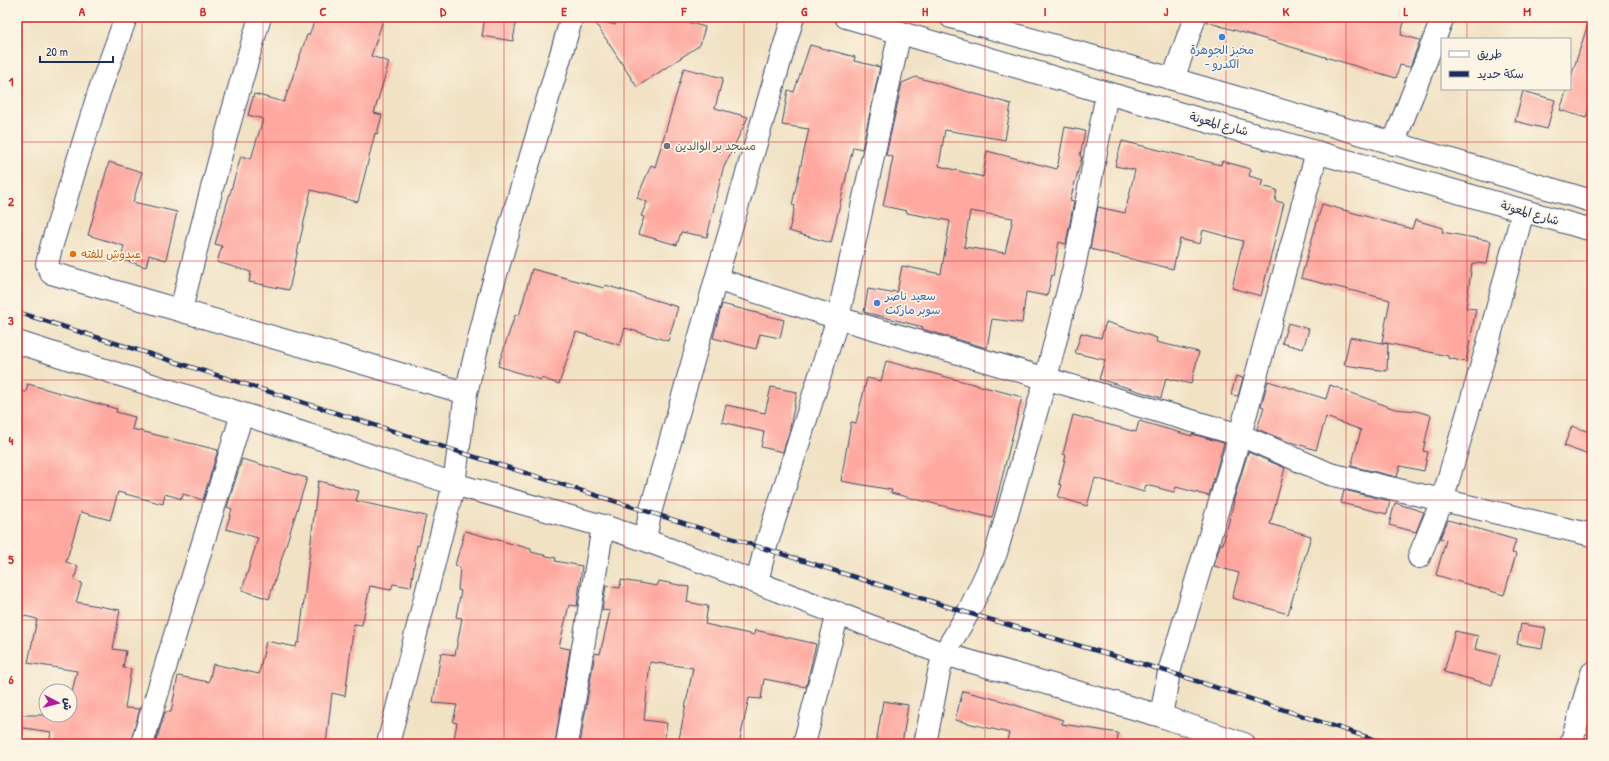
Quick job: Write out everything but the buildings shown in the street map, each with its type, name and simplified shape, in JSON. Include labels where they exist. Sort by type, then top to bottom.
[{"type":"main road","points":[[126,17],[99,92],[52,244],[48,264],[50,272],[466,392]]},
{"type":"main road","points":[[181,310],[209,195],[260,17]]},
{"type":"main road","points":[[388,744],[454,484],[466,392],[489,298],[572,17]]},
{"type":"main road","points":[[645,540],[650,513],[716,279],[793,17]]},
{"type":"main road","name":"شارع المعونة","points":[[846,17],[1107,93],[1592,230]]},
{"type":"main road","points":[[951,17],[1172,79],[1592,201]]},
{"type":"main road","points":[[1172,79],[1196,17]]},
{"type":"main road","points":[[1393,144],[1443,17]]},
{"type":"main road","points":[[757,582],[765,549],[838,318],[900,32]]},
{"type":"main road","points":[[925,744],[944,654],[968,613],[996,553],[1046,378],[1075,263],[1107,93]]},
{"type":"main road","points":[[1161,716],[1169,672],[1240,435],[1317,152]]},
{"type":"main road","points":[[1419,557],[1442,501],[1487,347],[1523,210]]},
{"type":"main road","points":[[716,279],[838,318],[1240,435],[1330,474],[1592,535]]},
{"type":"main road","points":[[17,342],[454,484],[603,526],[645,540],[944,654],[1161,716],[1244,744]]},
{"type":"main road","points":[[142,744],[242,414]]},
{"type":"main road","points":[[567,744],[603,526]]},
{"type":"main road","points":[[804,744],[838,613]]},
{"type":"main road","points":[[1571,744],[1592,673]]},
{"type":"railway","points":[[17,312],[968,613],[1169,672],[1388,744]]},
{"type":"place","name":"مخبز الجوهرة - الكدرو","points":[[1222,37]]},
{"type":"place","name":"مسجد بر الوالدين","points":[[667,146]]},
{"type":"place","name":"عبدوش للفته","points":[[73,254]]},
{"type":"place","name":"سعيد ناصر سوبر ماركت","points":[[877,303]]}]
